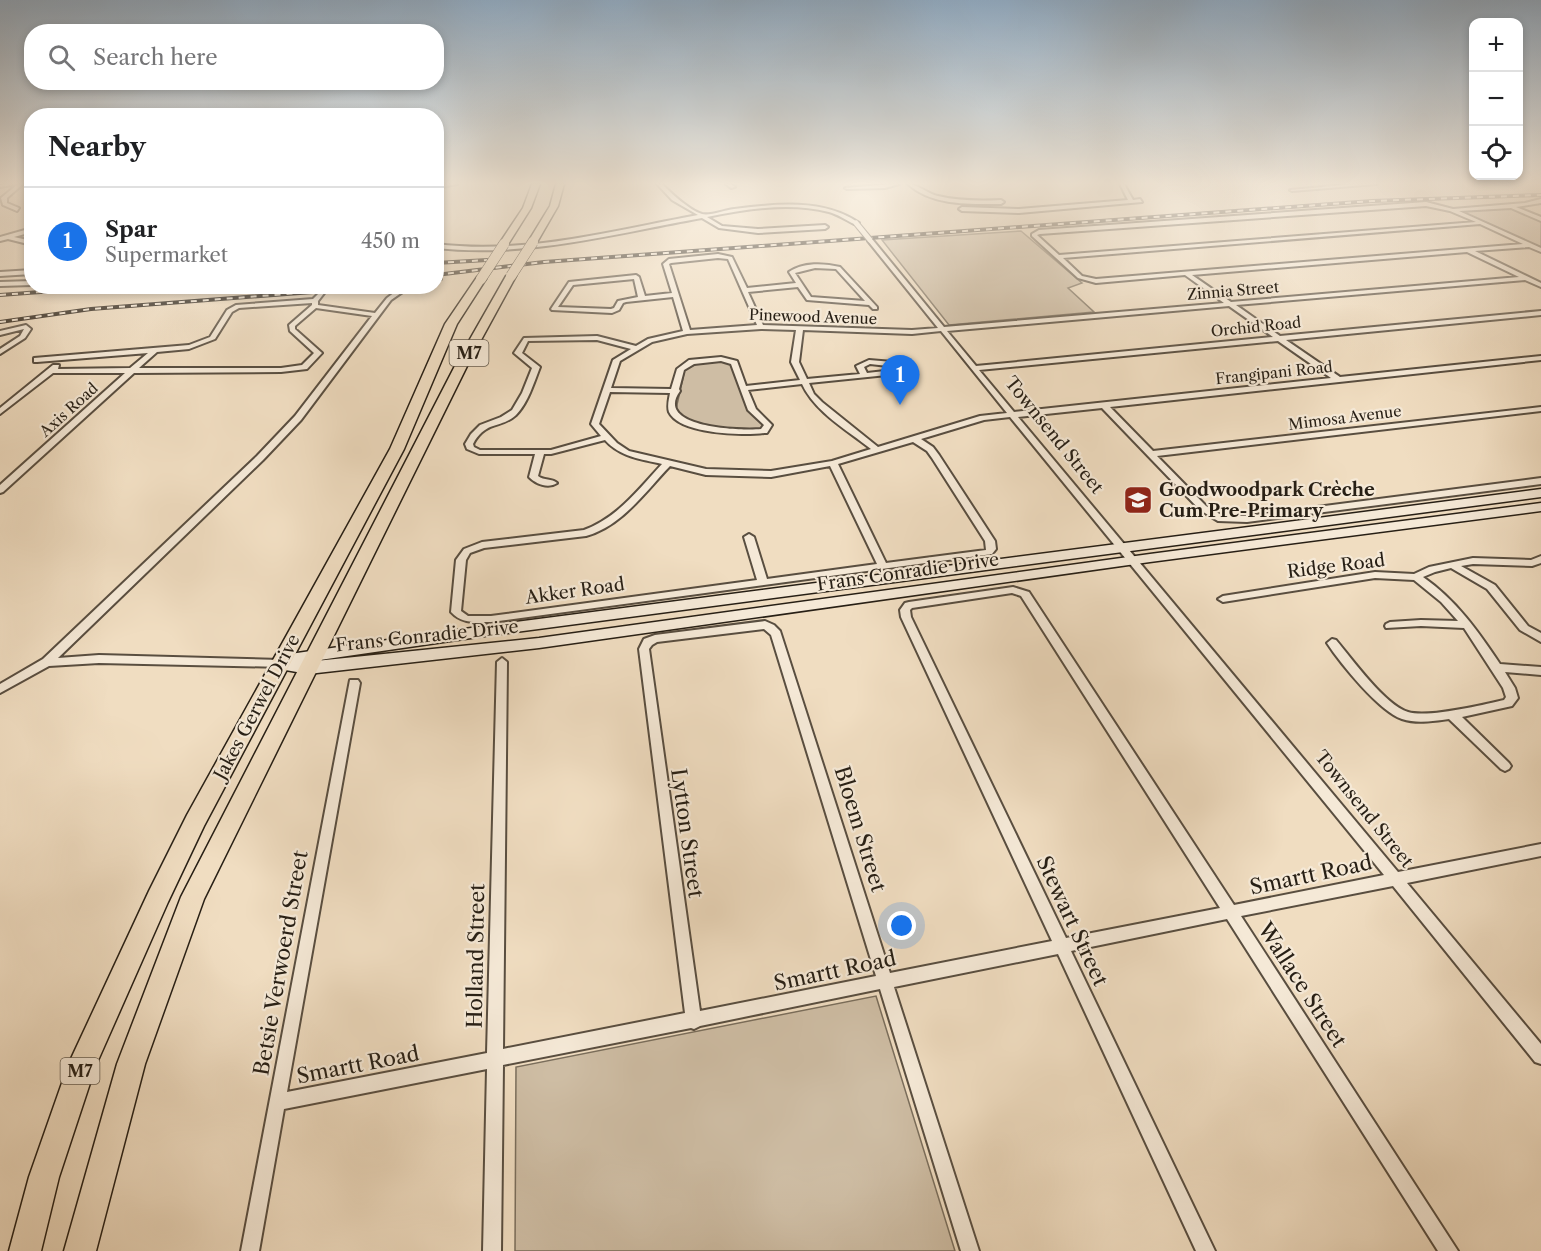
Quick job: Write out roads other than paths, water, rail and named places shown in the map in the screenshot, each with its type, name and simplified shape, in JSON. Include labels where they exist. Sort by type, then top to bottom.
[{"type":"highway","name":"Jakes Gerwel Drive","points":[[81,1251],[130,1064],[193,897],[291,662],[397,449],[451,324],[505,242]]},
{"type":"highway","name":"Jakes Gerwel Drive","points":[[25,1251],[44,1177],[83,1063],[195,822],[291,662],[532,242]]},
{"type":"main road","name":"Frans Conradie Drive","points":[[291,662],[1541,493]]},
{"type":"main road","name":"Frans Conradie Drive","points":[[291,662],[539,643],[1541,507]]},
{"type":"street","name":"Townsend Street","points":[[444,247],[482,249],[568,242]]},
{"type":"street","name":"Townsend Street","points":[[872,242],[1010,414],[1541,1056]]},
{"type":"street","points":[[1040,242],[1080,277],[1096,281],[1530,245]]},
{"type":"street","points":[[1057,257],[1239,242]]},
{"type":"street","points":[[1524,242],[1541,250]]},
{"type":"street","points":[[1468,250],[1541,285]]},
{"type":"street","points":[[687,332],[666,264],[673,260],[728,257],[761,327]]},
{"type":"street","points":[[836,268],[873,306],[810,300],[799,285],[793,273],[795,270],[836,268]]},
{"type":"street","points":[[0,274],[24,272]]},
{"type":"street","points":[[1187,274],[1337,380]]},
{"type":"street","points":[[642,298],[636,277],[575,282],[568,285],[554,309],[612,311],[617,309],[622,300],[675,295]]},
{"type":"street","name":"Zinnia Street","points":[[943,330],[1526,278]]},
{"type":"street","points":[[0,284],[24,283]]},
{"type":"street","points":[[745,290],[799,285]]},
{"type":"street","points":[[51,371],[281,370],[304,367],[318,353],[292,330],[292,325],[315,304],[321,294]]},
{"type":"street","points":[[0,689],[47,662],[281,437],[376,315],[395,294]]},
{"type":"street","points":[[38,360],[155,350],[203,343],[213,338],[229,310],[238,306],[315,304],[376,315]]},
{"type":"street","name":"Orchid Road","points":[[974,368],[1541,313]]},
{"type":"street","points":[[0,333],[15,328],[26,327],[28,329],[22,337],[0,352]]},
{"type":"street","name":"Pinewood Avenue","points":[[606,437],[595,421],[617,360],[655,339],[687,332],[761,327],[902,333],[943,330]]},
{"type":"street","points":[[800,328],[795,362],[814,400],[876,449]]},
{"type":"street","points":[[636,348],[597,338],[535,337],[524,340],[518,353],[536,367],[516,410],[477,430],[469,446],[479,452],[540,453],[561,451],[606,437],[621,451],[668,463],[706,472],[761,474],[833,463],[969,421],[1010,414]]},
{"type":"street","name":"Axis Road","points":[[0,490],[155,350]]},
{"type":"street","points":[[0,412],[51,371],[74,357]]},
{"type":"street","name":"Frangipani Road","points":[[1010,414],[1541,358]]},
{"type":"street","points":[[721,359],[733,362],[744,388],[752,410],[768,425],[764,432],[731,432],[684,421],[672,411],[684,366],[698,361],[721,359]]},
{"type":"street","points":[[744,388],[865,376]]},
{"type":"street","points":[[606,390],[676,391]]},
{"type":"street","points":[[1102,404],[1203,508],[1221,519],[1247,519],[1541,481]]},
{"type":"street","name":"Mimosa Avenue","points":[[1151,454],[1541,409]]},
{"type":"street","name":"Akker Road","points":[[668,463],[613,519],[599,529],[586,533],[483,545],[467,551],[461,560],[456,612],[466,619],[491,619],[982,554],[991,549],[990,541],[933,452],[913,438]]},
{"type":"street","points":[[540,453],[533,477],[540,482],[553,483]]},
{"type":"street","points":[[833,463],[883,567]]},
{"type":"street","points":[[748,537],[763,582]]},
{"type":"street","name":"Ridge Road","points":[[1223,599],[1375,575],[1416,577],[1432,569],[1452,564],[1484,560],[1532,563],[1541,559]]},
{"type":"street","points":[[1452,564],[1491,587],[1524,628],[1541,638]]},
{"type":"street","points":[[1332,643],[1396,711],[1406,716],[1421,718],[1451,714],[1510,701],[1512,698],[1509,688],[1467,625],[1443,596],[1416,577]]},
{"type":"street","name":"Stewart Street","points":[[1022,592],[1013,590],[918,603],[906,608],[906,617],[1206,1251]]},
{"type":"street","name":"Wallace Street","points":[[1022,592],[1449,1251]]},
{"type":"street","points":[[1390,626],[1421,623],[1467,625]]},
{"type":"street","name":"Lytton Street","points":[[694,1021],[644,663],[644,649],[648,642],[655,639],[753,625],[770,627]]},
{"type":"street","name":"Bloem Street","points":[[770,627],[776,634],[970,1251]]},
{"type":"street","points":[[47,662],[99,659],[291,662]]},
{"type":"street","name":"Holland Street","points":[[492,1251],[502,662]]},
{"type":"street","points":[[1496,668],[1541,671]]},
{"type":"street","name":"Betsie Verwoerd Street","points":[[250,1251],[354,683]]},
{"type":"street","points":[[1451,714],[1505,766]]},
{"type":"street","name":"Smartt Road","points":[[278,1102],[694,1021],[1060,945],[1541,850]]},
{"type":"railway","points":[[444,274],[544,262],[810,242]]},
{"type":"railway","points":[[444,263],[487,260]]},
{"type":"railway","points":[[0,295],[24,293]]},
{"type":"railway","points":[[0,322],[91,309],[287,294]]},
{"type":"place","name":"Spar","points":[[900,405]]},
{"type":"place","name":"Goodwoodpark Crèche Cum Pre-Primary","points":[[1138,500]]}]
